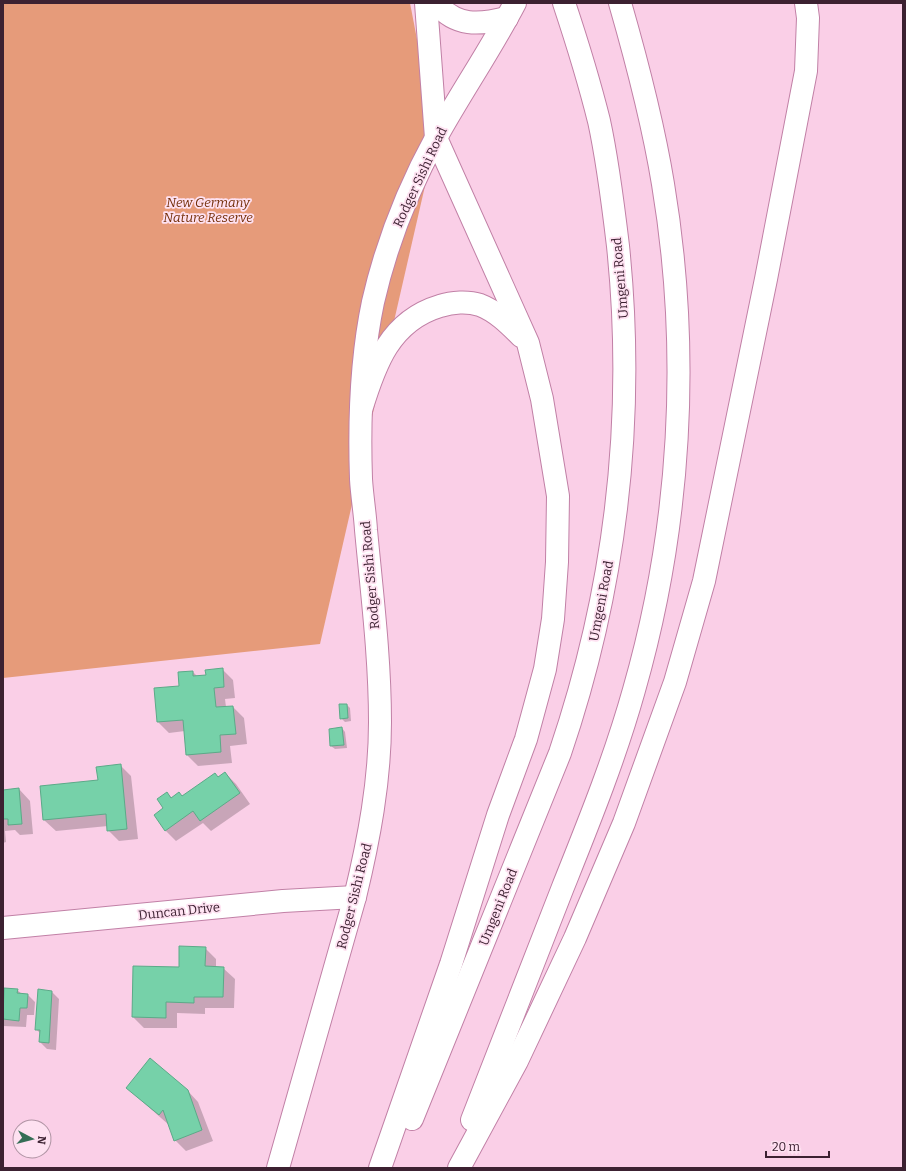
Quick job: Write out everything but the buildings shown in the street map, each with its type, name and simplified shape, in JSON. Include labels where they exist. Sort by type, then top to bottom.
[{"type":"main road","points":[[380,1168],[451,964],[498,815],[526,739],[545,669],[553,619],[558,496],[542,399],[528,342],[436,138],[426,3]]},
{"type":"main road","points":[[436,3],[443,11],[455,18],[469,23],[486,23],[511,11]]},
{"type":"main road","name":"Umgeni Road","points":[[392,1168],[560,753],[579,697],[606,586],[619,489],[624,413],[622,287],[613,203],[599,122],[564,3]]},
{"type":"main road","points":[[452,1168],[608,773],[635,689],[654,609],[669,526],[677,444],[680,380],[677,309],[663,184],[653,133],[620,3]]},
{"type":"main road","points":[[459,1168],[517,1061],[575,938],[624,823],[675,682],[704,581],[766,280],[806,72],[808,18],[806,3]]},
{"type":"main road","name":"Rodger Sishi Road","points":[[278,1168],[355,897],[365,858],[376,800],[380,722],[376,643],[361,480],[361,410],[365,350],[373,302],[388,250],[405,202],[436,138],[511,11]]},
{"type":"main road","points":[[361,410],[372,375],[384,351],[396,333],[409,320],[431,308],[454,303],[479,305],[494,313],[528,342]]},
{"type":"main road","name":"Duncan Drive","points":[[3,928],[283,901],[355,897]]},
{"type":"green space","name":"New Germany Nature Reserve","points":[[3,3],[410,3],[436,138],[320,644],[3,678]]}]
